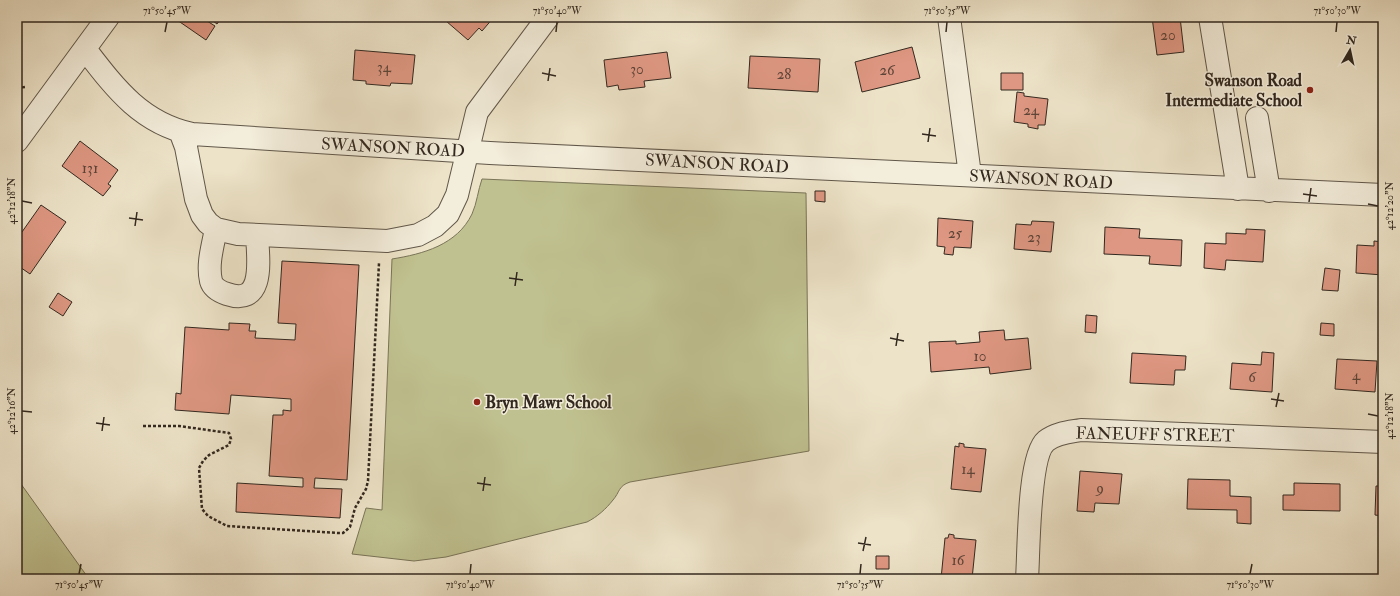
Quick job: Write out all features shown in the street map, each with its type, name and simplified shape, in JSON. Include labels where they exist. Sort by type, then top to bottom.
[{"type":"street","points":[[17,141],[108,17]]},
{"type":"street","points":[[180,131],[186,146],[199,207],[208,223],[216,229],[227,233],[380,241],[418,235],[435,226],[448,214],[456,195],[477,112],[548,17]]},
{"type":"street","points":[[949,17],[970,175]]},
{"type":"street","points":[[1210,17],[1238,189]]},
{"type":"street","name":"SWANSON ROAD","points":[[85,49],[112,84],[134,105],[160,123],[180,131],[216,136],[468,151],[1383,196]]},
{"type":"street","points":[[1257,118],[1269,191]]},
{"type":"street","points":[[216,229],[210,272],[212,283],[220,292],[232,296],[243,296],[250,293],[256,283],[259,272],[257,235]]},
{"type":"street","name":"FANEUFF STREET","points":[[1027,579],[1034,474],[1037,455],[1046,441],[1056,435],[1081,430],[1383,442]]},
{"type":"path","points":[[17,88],[25,87]]},
{"type":"path","points":[[143,426],[179,426],[229,433],[231,439],[229,445],[209,455],[202,461],[199,468],[202,509],[208,516],[217,522],[238,527],[338,533],[347,530],[350,527],[355,508],[366,489],[368,481],[380,241]]},
{"type":"green space","points":[[482,179],[806,193],[809,451],[630,482],[621,487],[604,510],[587,522],[446,557],[414,561],[352,554],[366,508],[382,510],[392,259],[427,251],[448,241],[458,233],[466,225],[472,214]]},
{"type":"green space","points":[[17,483],[21,484],[89,579],[17,579]]},
{"type":"building","points":[[178,17],[222,17],[217,24],[209,18],[207,21],[215,26],[206,40],[177,20]]},
{"type":"building","points":[[450,17],[494,17],[482,31],[479,28],[468,40],[446,21]]},
{"type":"building","points":[[1152,17],[1180,17],[1184,52],[1157,55]]},
{"type":"building","points":[[912,47],[920,78],[862,92],[855,62]]},
{"type":"building","points":[[355,50],[415,55],[412,84],[391,83],[390,86],[366,84],[366,81],[353,80]]},
{"type":"building","points":[[667,52],[671,78],[644,81],[645,87],[619,90],[618,85],[607,87],[604,60]]},
{"type":"building","points":[[750,56],[820,59],[818,92],[748,88]]},
{"type":"building","points":[[1001,73],[1023,73],[1023,90],[1001,90]]},
{"type":"building","points":[[1017,92],[1024,93],[1024,96],[1048,99],[1045,125],[1038,125],[1038,129],[1028,127],[1028,124],[1014,122]]},
{"type":"building","points":[[80,141],[118,170],[108,184],[111,186],[103,196],[62,166]]},
{"type":"building","points":[[815,191],[825,191],[825,202],[815,201]]},
{"type":"building","points":[[41,205],[66,222],[30,274],[17,265],[17,239]]},
{"type":"building","points":[[938,218],[973,221],[971,248],[954,247],[953,255],[944,254],[945,247],[937,246]]},
{"type":"building","points":[[1032,221],[1054,222],[1051,252],[1014,249],[1016,224],[1031,225]]},
{"type":"building","points":[[1105,227],[1140,229],[1139,238],[1182,240],[1181,266],[1149,264],[1150,256],[1104,254]]},
{"type":"building","points":[[1246,229],[1265,230],[1263,262],[1226,260],[1225,270],[1204,268],[1205,243],[1226,244],[1226,233],[1246,234]]},
{"type":"building","points":[[1374,241],[1383,242],[1383,275],[1356,273],[1357,245],[1374,246]]},
{"type":"building","points":[[282,261],[359,265],[347,480],[315,478],[314,488],[342,489],[340,518],[236,512],[237,483],[303,487],[303,478],[269,476],[273,415],[283,415],[283,410],[291,411],[291,399],[231,395],[229,414],[175,410],[176,393],[181,394],[185,327],[229,330],[229,323],[250,324],[249,331],[256,331],[255,338],[295,340],[296,324],[278,323]]},
{"type":"building","points":[[1325,268],[1340,270],[1338,291],[1322,290]]},
{"type":"building","points":[[58,293],[72,302],[63,316],[49,307]]},
{"type":"building","points":[[1086,315],[1097,316],[1096,333],[1085,332]]},
{"type":"building","points":[[1321,323],[1334,324],[1334,336],[1320,335]]},
{"type":"building","points":[[1004,330],[1005,340],[1028,338],[1031,369],[990,374],[989,367],[931,372],[929,342],[956,341],[956,344],[980,342],[979,332]]},
{"type":"building","points":[[1262,352],[1274,353],[1272,392],[1230,389],[1232,363],[1261,365]]},
{"type":"building","points":[[1132,353],[1186,356],[1185,370],[1175,370],[1174,385],[1130,383]]},
{"type":"building","points":[[1337,359],[1377,361],[1375,392],[1335,389]]},
{"type":"building","points":[[959,443],[964,444],[964,447],[986,449],[981,492],[951,489],[955,446],[959,447]]},
{"type":"building","points":[[1080,471],[1122,474],[1119,504],[1095,503],[1094,512],[1077,511]]},
{"type":"building","points":[[1188,479],[1230,480],[1230,496],[1251,497],[1251,524],[1237,523],[1237,510],[1187,509]]},
{"type":"building","points":[[1294,483],[1340,484],[1340,511],[1283,510],[1283,495],[1294,495]]},
{"type":"building","points":[[1376,486],[1383,486],[1383,516],[1375,515]]},
{"type":"building","points":[[949,534],[954,535],[954,538],[976,540],[972,579],[941,579],[945,538],[948,538]]},
{"type":"building","points":[[876,556],[889,556],[889,569],[876,569]]},
{"type":"building","points":[[1094,575],[1108,576],[1108,579],[1094,579]]},
{"type":"place","name":"Swanson Road Intermediate School","points":[[1310,90]]},
{"type":"place","name":"Bryn Mawr School","points":[[477,402]]}]
